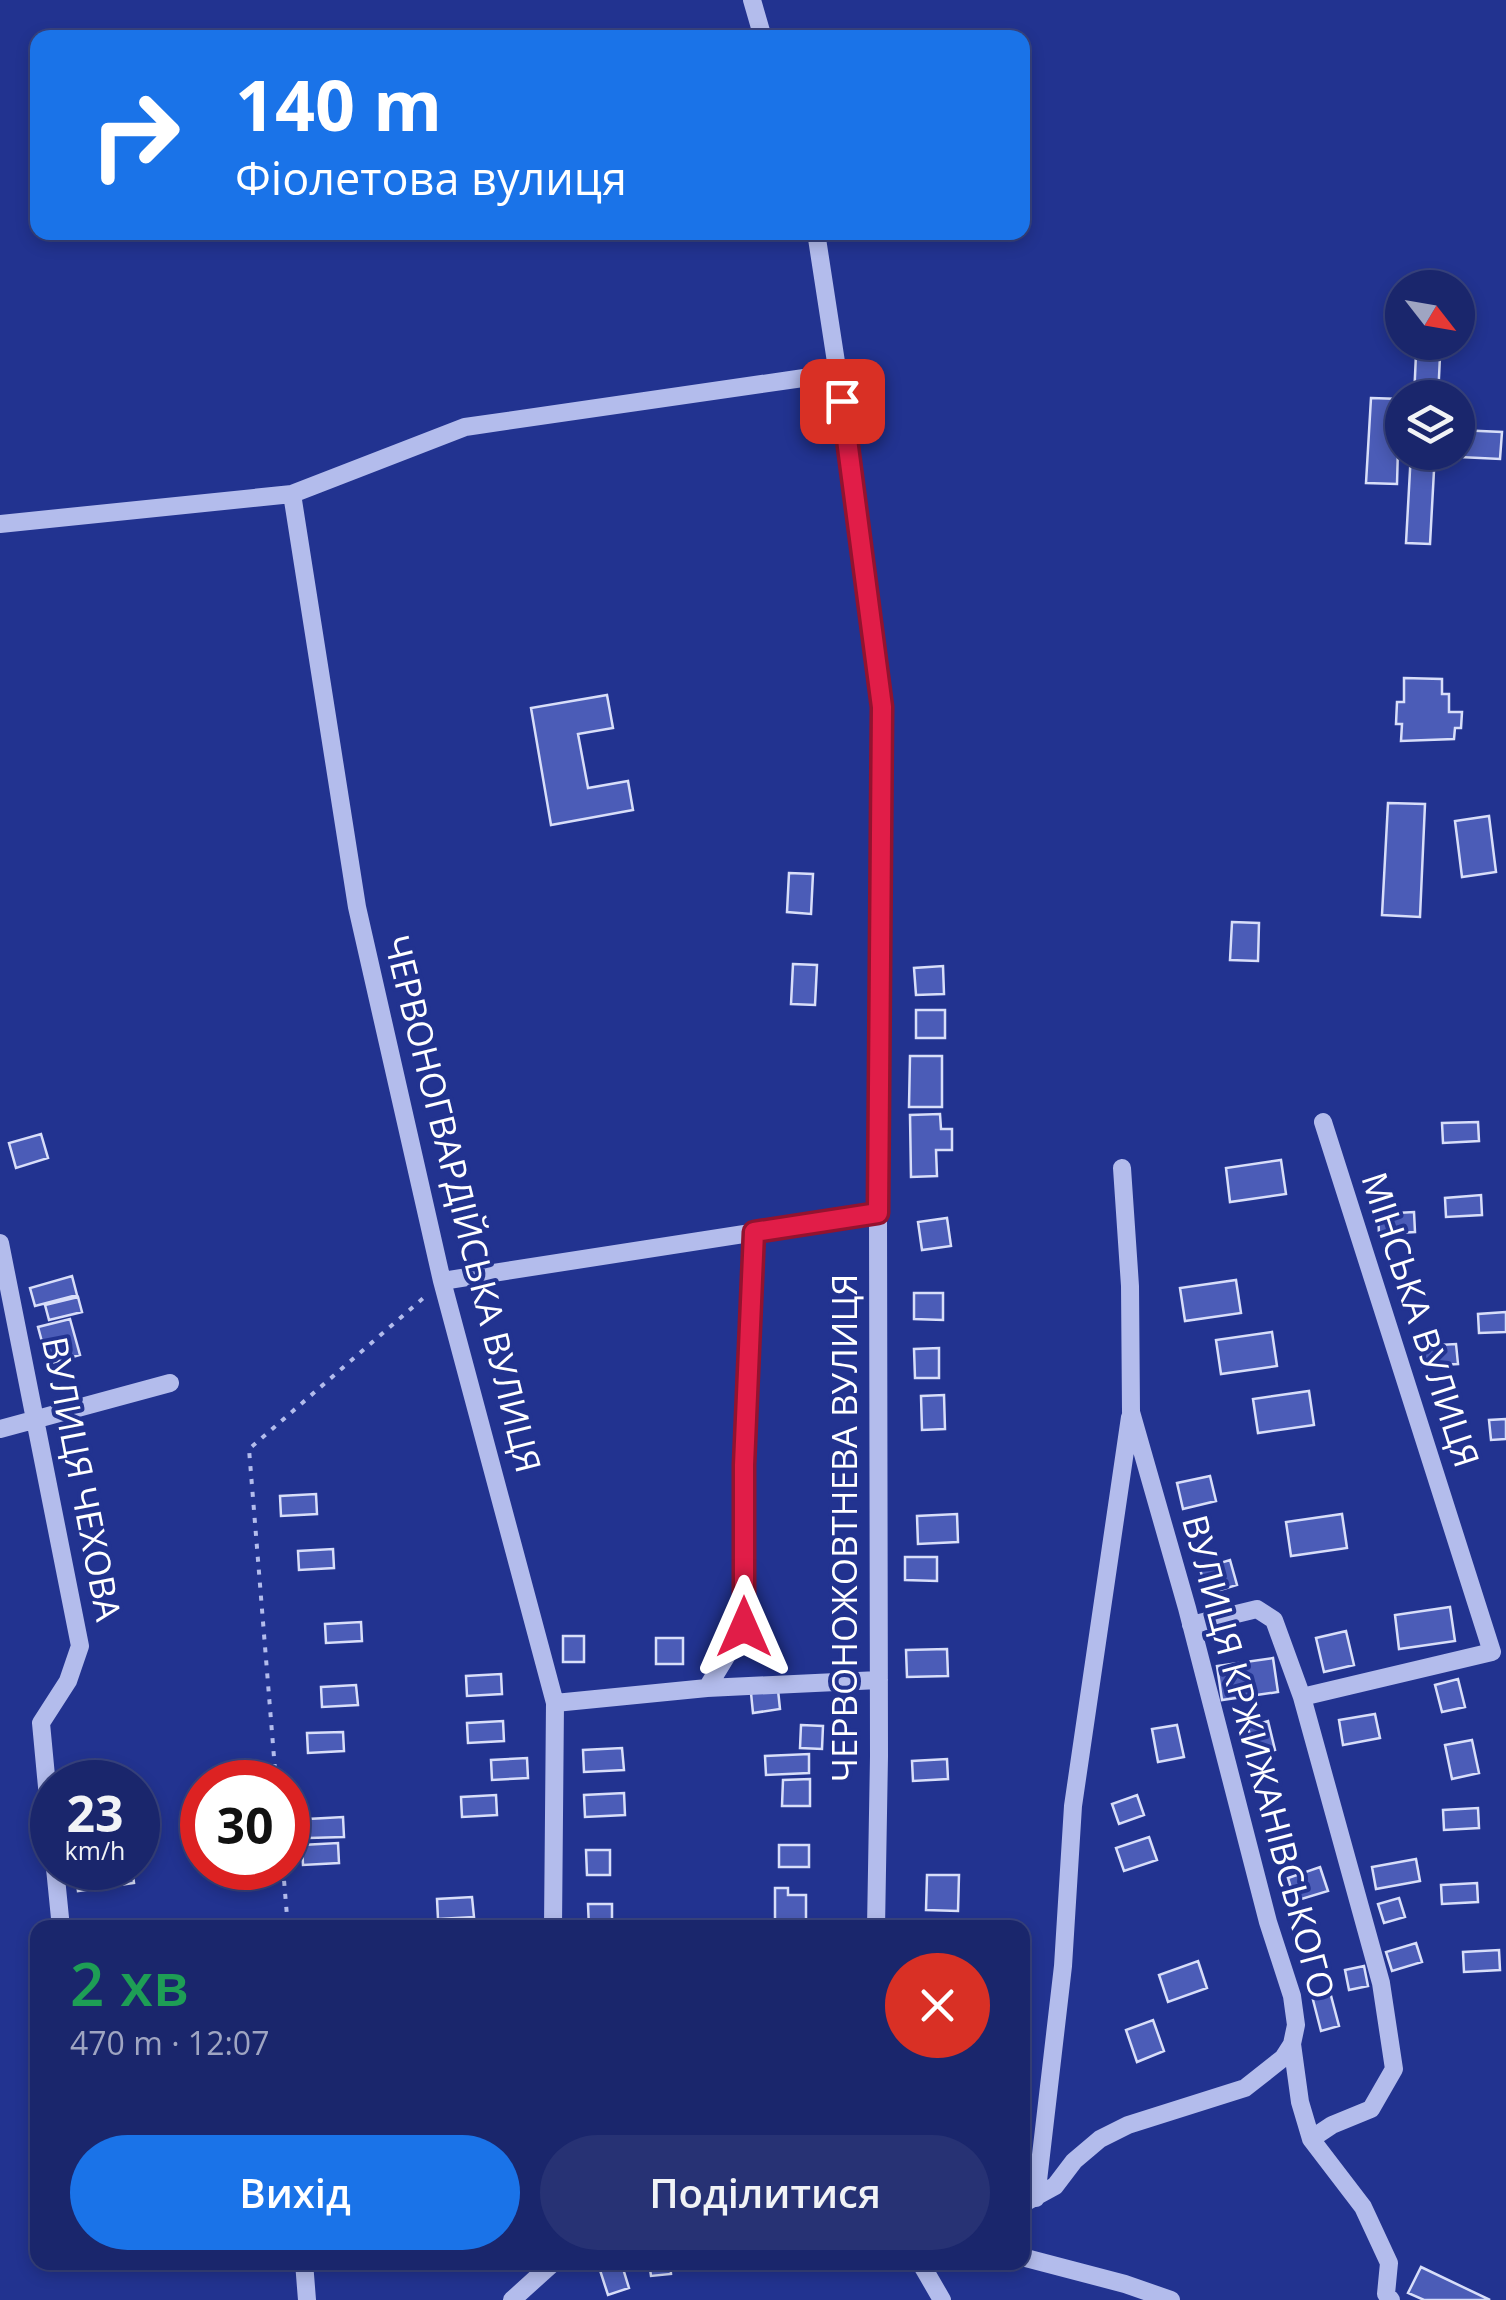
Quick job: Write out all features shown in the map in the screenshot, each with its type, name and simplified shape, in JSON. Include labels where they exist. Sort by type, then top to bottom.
[{"type":"street","points":[[752,0],[761,30]]},
{"type":"street","name":"ЧЕРВОНОЖОВТНЕВА ВУЛИЦЯ","points":[[817,240],[882,707],[876,1920]]},
{"type":"street","points":[[0,524],[292,494],[465,427],[838,373]]},
{"type":"street","name":"ЧЕРВОНОГВАРДІЙСЬКА ВУЛИЦЯ","points":[[292,494],[356,906],[442,1281],[555,1703],[553,1920]]},
{"type":"street","name":"МІНСЬКА ВУЛИЦЯ","points":[[1302,1697],[1492,1652],[1323,1122]]},
{"type":"street","name":"ВУЛИЦЯ КРЖИЖАНІВСЬКОГО","points":[[1030,2201],[1055,2186],[1100,2139],[1128,2125],[1245,2088],[1275,2065],[1292,2044],[1296,2025],[1292,1996],[1268,1922],[1191,1625],[1130,1412],[1130,1286],[1122,1168]]},
{"type":"street","points":[[442,1281],[878,1213]]},
{"type":"street","points":[[706,1688],[744,1627],[744,1465],[754,1232]]},
{"type":"street","name":"ВУЛИЦЯ ЧЕХОВА","points":[[0,1243],[80,1646],[68,1680],[41,1723],[44,1760]]},
{"type":"street","points":[[0,1429],[170,1384]]},
{"type":"street","points":[[1030,2201],[1063,1966],[1073,1806],[1130,1412]]},
{"type":"street","points":[[1191,1625],[1257,1609],[1274,1620],[1302,1697],[1381,1984],[1394,2068],[1371,2109],[1332,2125],[1312,2139]]},
{"type":"street","points":[[555,1703],[706,1688],[879,1680]]},
{"type":"street","points":[[58,1890],[61,1920]]},
{"type":"street","points":[[1292,2044],[1300,2102],[1312,2139],[1363,2208],[1389,2262],[1386,2294],[1391,2300]]},
{"type":"street","points":[[1030,2260],[1171,2300]]},
{"type":"street","points":[[305,2270],[307,2300]]},
{"type":"street","points":[[512,2300],[545,2270]]},
{"type":"street","points":[[925,2270],[942,2300]]},
{"type":"path","points":[[274,1760],[249,1450],[442,1281]]},
{"type":"path","points":[[285,1890],[287,1920]]},
{"type":"building","points":[[1416,360],[1440,360],[1439,380],[1415,380]]},
{"type":"building","points":[[1371,398],[1385,398],[1385,470],[1397,470],[1397,484],[1366,483]]},
{"type":"building","points":[[1475,431],[1502,432],[1500,459],[1475,458]]},
{"type":"building","points":[[1410,470],[1434,470],[1430,544],[1406,543]]},
{"type":"building","points":[[1404,678],[1442,679],[1442,694],[1449,694],[1449,712],[1462,712],[1461,728],[1455,728],[1454,739],[1401,741],[1402,724],[1396,724],[1397,702],[1404,702]]},
{"type":"building","points":[[607,695],[613,728],[578,734],[588,788],[628,781],[633,810],[551,825],[531,708]]},
{"type":"building","points":[[1388,803],[1425,804],[1420,917],[1382,915]]},
{"type":"building","points":[[1489,816],[1496,872],[1462,877],[1455,821]]},
{"type":"building","points":[[789,873],[813,874],[811,914],[787,912]]},
{"type":"building","points":[[1232,922],[1259,923],[1258,961],[1230,960]]},
{"type":"building","points":[[793,964],[817,965],[815,1005],[791,1004]]},
{"type":"building","points":[[943,966],[944,994],[916,995],[914,968]]},
{"type":"building","points":[[916,1010],[945,1010],[945,1038],[916,1038]]},
{"type":"building","points":[[910,1056],[942,1056],[942,1107],[909,1107]]},
{"type":"building","points":[[940,1114],[941,1129],[952,1129],[952,1150],[936,1150],[937,1176],[911,1177],[910,1115]]},
{"type":"building","points":[[1478,1122],[1479,1141],[1443,1143],[1442,1123]]},
{"type":"building","points":[[41,1134],[48,1158],[16,1168],[9,1143]]},
{"type":"building","points":[[1281,1160],[1286,1194],[1230,1202],[1226,1168]]},
{"type":"building","points":[[1481,1195],[1482,1215],[1446,1217],[1445,1198]]},
{"type":"building","points":[[1414,1212],[1415,1232],[1379,1234],[1378,1214]]},
{"type":"building","points":[[947,1218],[951,1246],[922,1250],[918,1222]]},
{"type":"building","points":[[72,1276],[77,1295],[35,1306],[30,1288]]},
{"type":"building","points":[[1236,1280],[1241,1313],[1185,1321],[1180,1288]]},
{"type":"building","points":[[914,1293],[943,1293],[943,1320],[914,1319]]},
{"type":"building","points":[[78,1297],[82,1312],[49,1320],[45,1305]]},
{"type":"building","points":[[1506,1312],[1506,1332],[1479,1333],[1478,1314]]},
{"type":"building","points":[[70,1319],[80,1355],[48,1364],[38,1327]]},
{"type":"building","points":[[1272,1332],[1277,1366],[1221,1374],[1216,1340]]},
{"type":"building","points":[[1456,1344],[1458,1364],[1422,1366],[1421,1346]]},
{"type":"building","points":[[939,1348],[939,1378],[915,1378],[914,1349]]},
{"type":"building","points":[[1309,1391],[1314,1425],[1258,1433],[1253,1399]]},
{"type":"building","points":[[944,1395],[945,1429],[922,1430],[921,1396]]},
{"type":"building","points":[[1506,1419],[1506,1439],[1491,1440],[1489,1420]]},
{"type":"building","points":[[1210,1476],[1216,1501],[1183,1509],[1177,1483]]},
{"type":"building","points":[[316,1494],[317,1514],[281,1516],[280,1496]]},
{"type":"building","points":[[957,1514],[958,1542],[918,1544],[917,1516]]},
{"type":"building","points":[[1342,1514],[1347,1548],[1291,1556],[1286,1522]]},
{"type":"building","points":[[333,1549],[334,1568],[299,1570],[298,1551]]},
{"type":"building","points":[[905,1557],[937,1557],[937,1581],[905,1580]]},
{"type":"building","points":[[1230,1560],[1237,1585],[1207,1594],[1200,1569]]},
{"type":"building","points":[[1450,1607],[1455,1641],[1399,1649],[1395,1615]]},
{"type":"building","points":[[361,1622],[362,1641],[326,1643],[325,1624]]},
{"type":"building","points":[[1346,1631],[1354,1665],[1324,1672],[1316,1638]]},
{"type":"building","points":[[563,1636],[584,1636],[584,1662],[563,1662]]},
{"type":"building","points":[[656,1638],[683,1638],[683,1664],[656,1664]]},
{"type":"building","points":[[947,1649],[948,1676],[907,1677],[906,1650]]},
{"type":"building","points":[[1273,1658],[1278,1692],[1222,1700],[1217,1666]]},
{"type":"building","points":[[501,1674],[502,1694],[467,1696],[466,1676]]},
{"type":"building","points":[[1458,1679],[1465,1707],[1442,1712],[1435,1685]]},
{"type":"building","points":[[356,1685],[358,1705],[322,1707],[321,1687]]},
{"type":"building","points":[[778,1690],[780,1709],[753,1713],[751,1693]]},
{"type":"building","points":[[1375,1714],[1380,1738],[1343,1745],[1339,1720]]},
{"type":"building","points":[[503,1721],[504,1741],[468,1743],[467,1723]]},
{"type":"building","points":[[1268,1721],[1275,1750],[1255,1756],[1248,1727]]},
{"type":"building","points":[[801,1725],[823,1726],[822,1749],[800,1748]]},
{"type":"building","points":[[1177,1725],[1184,1757],[1158,1762],[1152,1729]]},
{"type":"building","points":[[343,1732],[344,1751],[308,1753],[307,1733]]},
{"type":"building","points":[[1472,1740],[1479,1773],[1452,1779],[1445,1745]]},
{"type":"building","points":[[622,1748],[624,1770],[584,1772],[583,1750]]},
{"type":"building","points":[[809,1754],[809,1773],[766,1775],[765,1756]]},
{"type":"building","points":[[527,1758],[528,1778],[492,1780],[491,1760]]},
{"type":"building","points":[[947,1759],[948,1779],[913,1781],[912,1761]]},
{"type":"building","points":[[810,1779],[810,1806],[782,1806],[783,1780]]},
{"type":"building","points":[[624,1793],[625,1815],[585,1817],[584,1795]]},
{"type":"building","points":[[496,1795],[497,1815],[462,1817],[461,1797]]},
{"type":"building","points":[[1137,1795],[1144,1815],[1119,1824],[1112,1804]]},
{"type":"building","points":[[1478,1808],[1479,1828],[1444,1830],[1443,1810]]},
{"type":"building","points":[[343,1817],[344,1837],[310,1838],[310,1819]]},
{"type":"building","points":[[1149,1837],[1157,1860],[1124,1871],[1116,1848]]},
{"type":"building","points":[[338,1843],[339,1863],[310,1865],[310,1845]]},
{"type":"building","points":[[779,1845],[809,1845],[809,1867],[779,1867]]},
{"type":"building","points":[[586,1850],[610,1850],[610,1875],[587,1875]]},
{"type":"building","points":[[1416,1859],[1420,1881],[1376,1889],[1372,1867]]},
{"type":"building","points":[[1320,1867],[1328,1891],[1295,1901],[1288,1878]]},
{"type":"building","points":[[927,1875],[959,1875],[958,1911],[926,1910]]},
{"type":"building","points":[[1477,1883],[1478,1902],[1442,1904],[1441,1885]]},
{"type":"building","points":[[775,1888],[788,1888],[788,1895],[806,1895],[806,1920],[775,1920]]},
{"type":"building","points":[[472,1897],[474,1917],[438,1919],[437,1899]]},
{"type":"building","points":[[1399,1898],[1405,1917],[1384,1923],[1378,1904]]},
{"type":"building","points":[[588,1904],[612,1904],[612,1920],[589,1920]]},
{"type":"building","points":[[1416,1943],[1422,1962],[1392,1971],[1386,1952]]},
{"type":"building","points":[[1499,1950],[1500,1970],[1464,1972],[1463,1952]]},
{"type":"building","points":[[1198,1961],[1207,1988],[1168,2002],[1159,1975]]},
{"type":"building","points":[[1364,1966],[1368,1986],[1349,1990],[1345,1970]]},
{"type":"building","points":[[1330,1992],[1339,2026],[1321,2031],[1312,1996]]},
{"type":"building","points":[[1153,2020],[1164,2051],[1137,2062],[1126,2030]]},
{"type":"building","points":[[1421,2267],[1490,2300],[1424,2300],[1408,2293]]},
{"type":"building","points":[[600,2270],[623,2270],[629,2288],[608,2295]]},
{"type":"building","points":[[650,2270],[671,2270],[671,2274],[651,2276]]},
{"type":"route","points":[[744,1627],[744,1465],[754,1232],[878,1213],[882,707],[842,401]]}]
